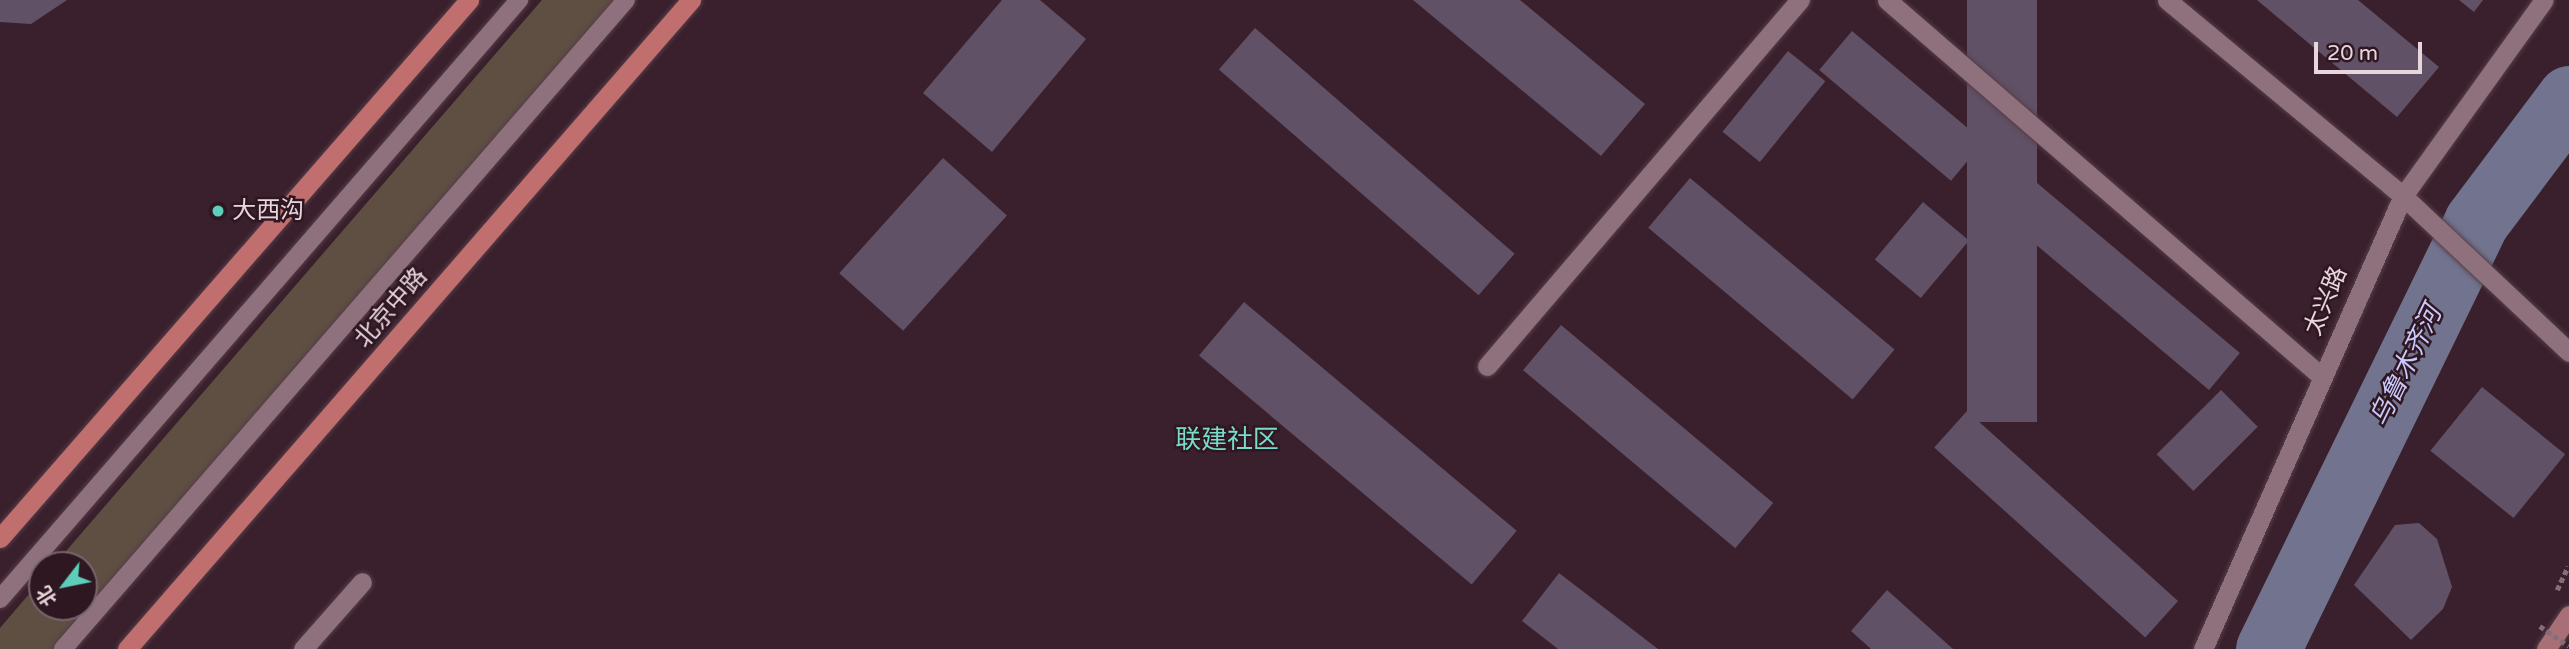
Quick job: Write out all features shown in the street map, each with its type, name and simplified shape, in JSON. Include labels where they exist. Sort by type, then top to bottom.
[{"type":"main road","points":[[0,538],[469,0]]},
{"type":"main road","name":"北京中路","points":[[127,649],[691,0]]},
{"type":"main road","points":[[2546,649],[2569,615]]},
{"type":"street","points":[[1487,366],[1800,0]]},
{"type":"street","points":[[1886,0],[2321,376]]},
{"type":"street","points":[[2167,0],[2403,196],[2569,352]]},
{"type":"street","name":"太兴路","points":[[2203,649],[2321,376],[2403,196],[2544,0]]},
{"type":"street","points":[[303,649],[362,582]]},
{"type":"lane","points":[[0,599],[519,0]]},
{"type":"lane","points":[[63,649],[626,0]]},
{"type":"path","points":[[2540,626],[2569,646]]},
{"type":"shaded area","points":[[542,0],[626,0],[98,612],[98,551],[66,551]]},
{"type":"shaded area","points":[[28,595],[28,621],[90,621],[66,649],[0,649],[0,628]]},
{"type":"building","points":[[0,0],[67,0],[31,24],[0,22]]},
{"type":"building","points":[[1002,0],[1040,0],[1086,39],[992,152],[923,93]]},
{"type":"building","points":[[1413,0],[1520,0],[1645,104],[1601,156]]},
{"type":"building","points":[[1967,0],[2037,0],[2037,422],[1967,422]]},
{"type":"building","points":[[2257,0],[2358,0],[2439,67],[2397,117]]},
{"type":"building","points":[[2459,0],[2483,0],[2474,12]]},
{"type":"building","points":[[1255,28],[1515,254],[1479,295],[1219,70]]},
{"type":"building","points":[[1852,31],[1984,142],[1951,181],[1819,70]]},
{"type":"building","points":[[1788,51],[1825,81],[1760,162],[1723,132]]},
{"type":"building","points":[[943,158],[1007,216],[903,331],[839,273]]},
{"type":"building","points":[[2030,177],[2240,353],[2209,390],[1999,214]]},
{"type":"building","points":[[1690,178],[1895,350],[1853,399],[1648,228]]},
{"type":"building","points":[[1923,202],[1969,241],[1921,298],[1875,259]]},
{"type":"building","points":[[1244,302],[1517,531],[1472,584],[1199,356]]},
{"type":"building","points":[[1561,325],[1773,503],[1735,548],[1523,370]]},
{"type":"building","points":[[2482,387],[2565,454],[2514,518],[2430,451]]},
{"type":"building","points":[[2221,390],[2258,427],[2193,491],[2157,454]]},
{"type":"building","points":[[1967,411],[2178,601],[2145,637],[1934,447]]},
{"type":"building","points":[[2419,523],[2437,539],[2452,587],[2443,609],[2411,640],[2354,585],[2395,525]]},
{"type":"building","points":[[1559,573],[1658,649],[1558,649],[1522,621]]},
{"type":"building","points":[[1887,590],[1953,649],[1871,649],[1851,631]]},
{"type":"waterway","name":"乌鲁木齐河","points":[[2268,649],[2476,222],[2569,98]]},
{"type":"place","name":"大西沟","points":[[218,211]]},
{"type":"district","name":"联建社区","points":[[1227,440]]}]
